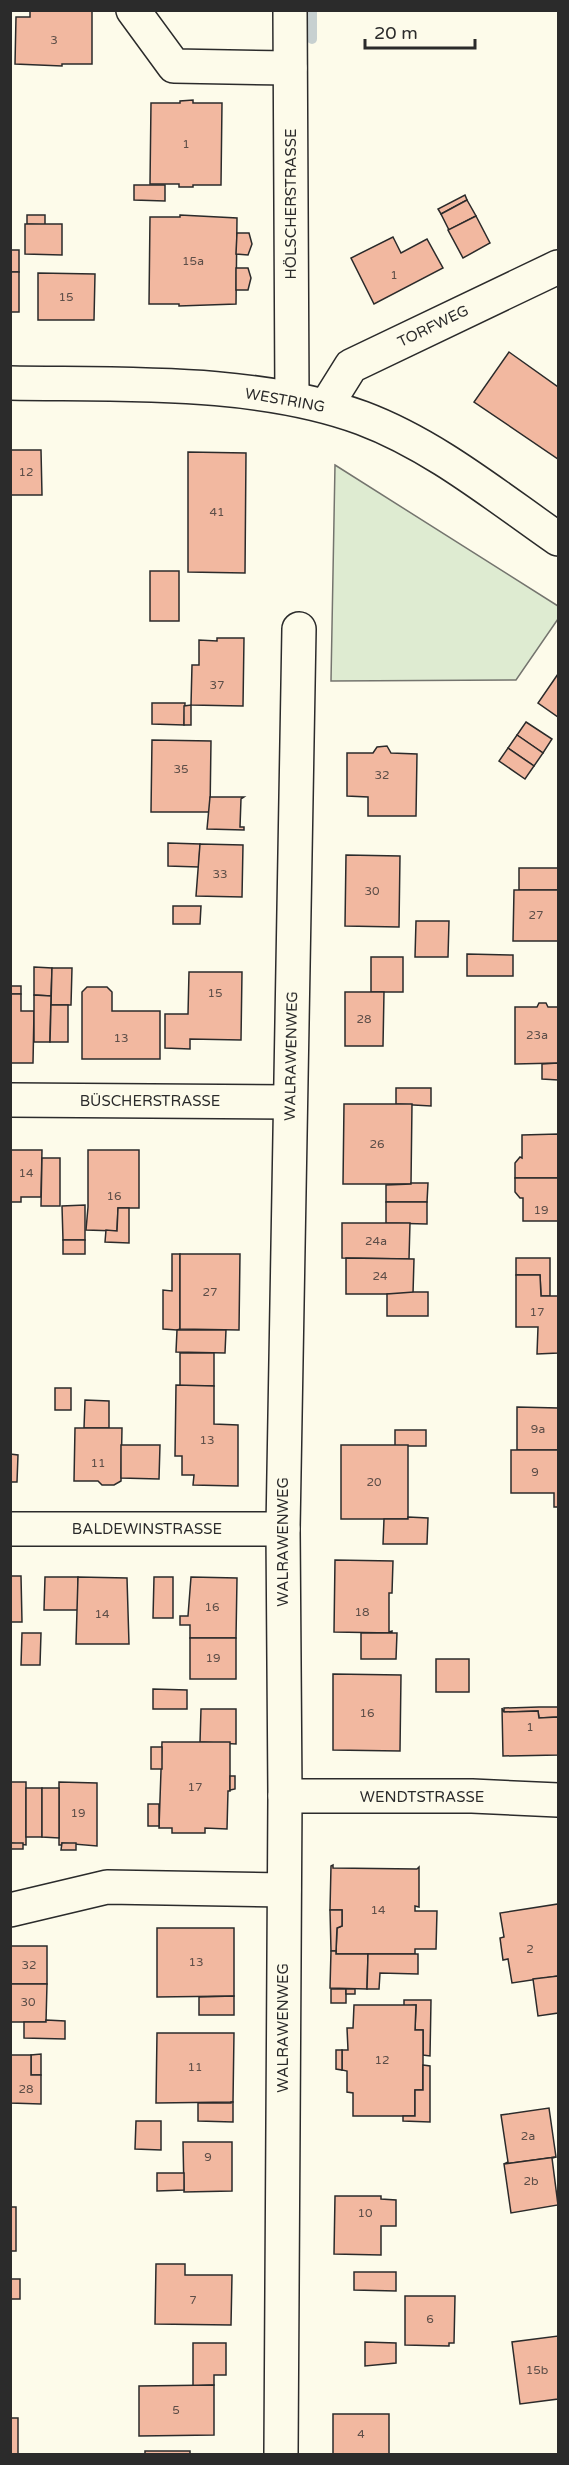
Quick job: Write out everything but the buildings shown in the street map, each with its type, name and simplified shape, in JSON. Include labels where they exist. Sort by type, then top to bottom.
[{"type":"street","points":[[133,10],[174,66],[290,68]]},
{"type":"street","name":"HÖLSCHERSTRASSE","points":[[290,10],[292,398]]},
{"type":"street","name":"TORFWEG","points":[[326,406],[351,366],[558,267]]},
{"type":"street","name":"WESTRING","points":[[10,383],[211,389],[292,398],[326,406],[393,432],[434,453],[558,539]]},
{"type":"street","name":"WALRAWENWEG","points":[[281,2454],[285,1796],[283,1529],[299,629]]},
{"type":"street","name":"BÜSCHERSTRASSE","points":[[10,1100],[290,1102]]},
{"type":"street","name":"BALDEWINSTRASSE","points":[[10,1529],[283,1529]]},
{"type":"street","name":"WENDTSTRASSE","points":[[285,1796],[472,1796],[558,1800]]},
{"type":"street","points":[[10,1910],[107,1887],[284,1890]]},
{"type":"green space","points":[[335,465],[558,606],[558,619],[516,680],[331,681]]},
{"type":"waterway","points":[[312,10],[312,39]]}]
